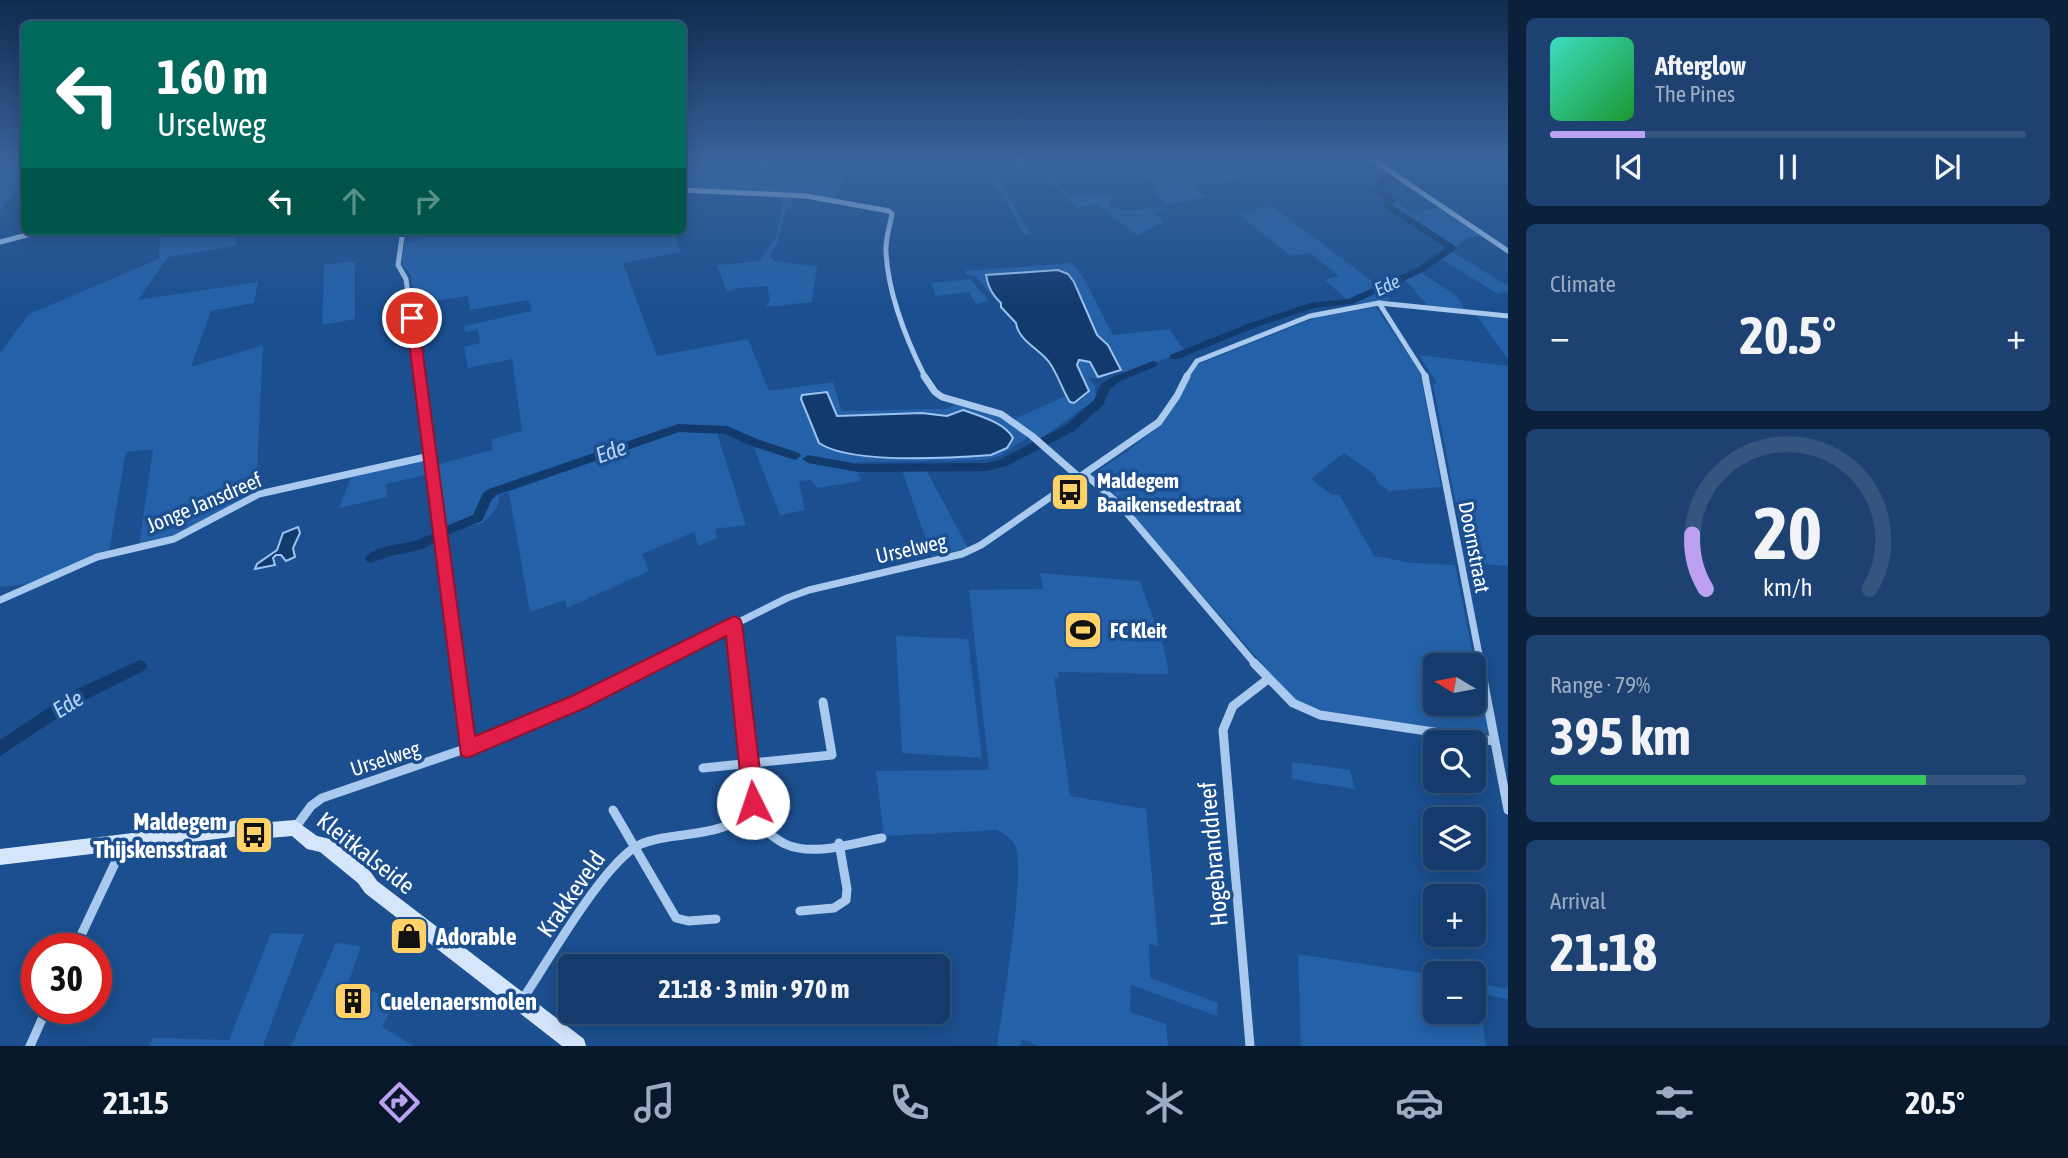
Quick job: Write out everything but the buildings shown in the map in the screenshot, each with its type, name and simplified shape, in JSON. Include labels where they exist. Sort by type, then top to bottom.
[{"type":"street","points":[[879,209],[892,214],[886,247],[889,268],[902,316],[928,384],[948,399],[978,405],[1002,415],[1109,493],[1268,679],[1293,703],[1320,715],[1494,741]]},
{"type":"street","points":[[1445,209],[1508,251]]},
{"type":"street","points":[[0,242],[27,235]]},
{"type":"street","points":[[400,235],[398,265],[406,279],[408,290],[467,749]]},
{"type":"street","name":"Urselweg","points":[[295,828],[311,806],[322,798],[467,749],[578,702],[734,624],[809,590],[962,554],[981,545],[1158,422],[1178,396],[1191,366],[1197,361],[1310,316],[1379,303],[1508,316]]},
{"type":"street","name":"Doornstraat","points":[[1379,303],[1426,377],[1508,810]]},
{"type":"street","name":"Jonge Jansdreef","points":[[2,596],[97,557],[174,539],[259,494],[430,456]]},
{"type":"street","points":[[734,624],[754,799],[746,815],[793,847],[882,838]]},
{"type":"street","name":"Hogebranddreef","points":[[1250,1046],[1223,730],[1225,716],[1231,705],[1268,679]]},
{"type":"street","points":[[703,768],[832,755],[823,702]]},
{"type":"street","name":"Krakkeveld","points":[[614,810],[676,918],[688,921],[716,919]]},
{"type":"street","name":"Krakkeveld","points":[[520,1003],[608,874],[634,847],[651,840],[731,826],[746,815]]},
{"type":"street","name":"Kleitkalseide","points":[[0,857],[241,828],[258,831],[295,828],[313,844],[324,845],[365,877],[376,892],[577,1046]]},
{"type":"street","points":[[82,933],[125,842]]},
{"type":"street","points":[[800,911],[834,908],[846,900],[847,889],[839,844]]},
{"type":"street","points":[[30,1046],[40,1024]]},
{"type":"shaded area","points":[[781,209],[786,209],[777,244],[770,256],[774,261],[817,266],[812,302],[766,307],[770,300],[767,286],[737,288],[727,292],[717,265],[759,261],[776,237]]},
{"type":"shaded area","points":[[1010,209],[1016,209],[1031,235],[1024,234]]},
{"type":"shaded area","points":[[1102,209],[1133,211],[1162,209],[1154,212],[1164,222],[1137,235]]},
{"type":"shaded area","points":[[1260,209],[1276,209],[1381,288],[1391,300],[1338,306],[1333,301],[1347,300],[1325,280],[1339,276],[1310,253],[1291,256],[1238,214]]},
{"type":"shaded area","points":[[1392,209],[1406,209],[1412,213],[1443,209],[1483,236],[1467,238],[1451,251],[1508,286],[1508,291],[1498,294],[1441,259],[1435,263],[1431,261],[1451,245],[1399,216],[1402,215]]},
{"type":"shaded area","points":[[160,235],[235,235],[236,246],[168,257],[138,300],[258,282],[254,303],[211,311],[191,367],[263,345],[256,492],[183,533],[139,545],[153,449],[126,452],[109,551],[27,584],[0,587],[0,353],[29,314],[159,259]]},
{"type":"shaded area","points":[[439,235],[675,235],[681,252],[623,263],[657,356],[748,339],[769,391],[833,382],[841,410],[844,411],[946,409],[958,403],[1006,419],[1027,438],[1000,456],[985,460],[856,462],[856,465],[923,464],[968,548],[932,557],[902,470],[858,473],[861,481],[817,488],[811,480],[799,481],[805,510],[780,515],[751,440],[716,430],[746,525],[715,529],[717,538],[698,546],[694,532],[642,554],[649,571],[567,608],[565,600],[530,612],[509,493],[500,495],[497,508],[483,523],[443,533],[436,465],[492,450],[492,439],[522,431],[512,359],[468,368],[464,347],[480,343],[478,330],[465,332],[464,326],[532,311],[529,300],[470,310],[468,296],[414,304],[411,275],[402,264],[405,242]],"holes":[[[821,391],[837,416],[922,413],[947,416],[963,410],[989,420],[1011,434],[991,455],[906,459],[841,453],[826,448],[807,393]]]},
{"type":"shaded area","points":[[355,261],[355,319],[322,325],[324,265]]},
{"type":"shaded area","points":[[1072,263],[1082,275],[1113,335],[1169,329],[1185,351],[1124,375],[1108,345],[1097,335],[1074,282],[1058,270],[986,275],[1001,307],[975,275],[967,275],[965,271]]},
{"type":"shaded area","points":[[1058,270],[1068,274],[1074,282],[1097,335],[1108,345],[1121,370],[1098,377],[1090,362],[1079,360],[1077,365],[1089,391],[1074,403],[1070,402],[1049,362],[1025,339],[1016,323],[1001,307],[989,287],[986,275]]},
{"type":"shaded area","points":[[1417,270],[1457,296],[1465,309],[1428,305],[1402,277]]},
{"type":"shaded area","points":[[970,279],[989,301],[976,304],[969,292],[936,296],[931,283]]},
{"type":"shaded area","points":[[1376,307],[1420,372],[1441,487],[1389,491],[1379,484],[1374,474],[1344,453],[1311,479],[1332,495],[1339,494],[1374,556],[1413,563],[1455,565],[1473,653],[1423,653],[1423,716],[1486,716],[1487,733],[1486,730],[1454,730],[1324,712],[1300,703],[1284,689],[1112,491],[1091,476],[1139,442],[1164,419],[1199,364],[1317,317]]},
{"type":"shaded area","points":[[1477,316],[1508,319],[1508,359]]},
{"type":"shaded area","points":[[1419,355],[1508,366],[1508,566],[1467,563],[1433,384],[1437,383]]},
{"type":"shaded area","points":[[1084,359],[1102,378],[1089,378],[1095,386],[1096,398],[1091,403],[1040,439],[1014,419],[1066,396],[1070,402],[1079,401],[1088,394],[1077,362]]},
{"type":"shaded area","points":[[827,392],[837,416],[922,413],[947,416],[963,410],[997,424],[1013,438],[1007,448],[991,455],[902,458],[854,455],[819,443],[801,399],[802,395]]},
{"type":"shaded area","points":[[422,460],[428,462],[429,474],[386,484],[387,497],[339,508],[352,475]]},
{"type":"shaded area","points":[[298,527],[300,533],[293,548],[295,557],[286,561],[281,555],[276,555],[273,558],[275,565],[255,569],[257,564],[277,550],[283,533]]},
{"type":"shaded area","points":[[1040,573],[1140,581],[1164,648],[1169,674],[1058,672],[1059,677],[1054,677],[1070,796],[1146,809],[1158,946],[1149,944],[1150,978],[1218,1003],[1217,1016],[1131,985],[1130,1012],[1166,1024],[1168,1046],[1038,1046],[1022,1039],[1020,1046],[997,1046],[1016,908],[1018,880],[1014,843],[997,830],[884,836],[876,771],[989,770],[969,590],[1043,589]]},
{"type":"shaded area","points":[[896,636],[968,639],[982,758],[902,753]]},
{"type":"shaded area","points":[[129,669],[77,698],[0,751],[0,746],[76,693]]},
{"type":"shaded area","points":[[1292,762],[1350,770],[1355,789],[1292,779]]},
{"type":"shaded area","points":[[271,933],[304,934],[263,1046],[149,1046],[153,1038],[229,1040]]},
{"type":"shaded area","points":[[336,943],[361,946],[348,984],[396,999],[382,1027],[414,1046],[291,1046]]},
{"type":"shaded area","points":[[1298,954],[1423,973],[1423,1024],[1483,1024],[1486,1046],[1301,1046]]},
{"type":"shaded area","points":[[1486,984],[1508,989],[1508,999],[1486,995]]},
{"type":"waterway","name":"Ede","points":[[1174,357],[1253,325],[1313,305],[1350,302],[1420,270],[1452,248],[1392,209]]},
{"type":"waterway","name":"Ede","points":[[1042,443],[1070,428],[1099,402],[1105,387],[1114,380],[1153,364]]},
{"type":"waterway","name":"Ede","points":[[442,532],[478,518],[487,496],[493,492],[678,428],[727,430],[795,456]]},
{"type":"waterway","name":"Ede","points":[[808,459],[858,468],[988,467],[1005,462],[1036,445]]},
{"type":"waterway","name":"Ede","points":[[371,558],[432,539]]},
{"type":"waterway","name":"Ede","points":[[0,749],[80,695],[140,666]]},
{"type":"place","name":"Maldegem Baaikensedestraat","points":[[1070,492]]},
{"type":"place","name":"FC Kleit","points":[[1083,630]]},
{"type":"place","name":"Maldegem Thijskensstraat","points":[[254,835]]},
{"type":"place","name":"Adorable","points":[[409,936]]},
{"type":"place","name":"Cuelenaersmolen","points":[[353,1001]]},
{"type":"route","points":[[412,318],[467,749],[578,702],[734,624],[753,803]]}]
